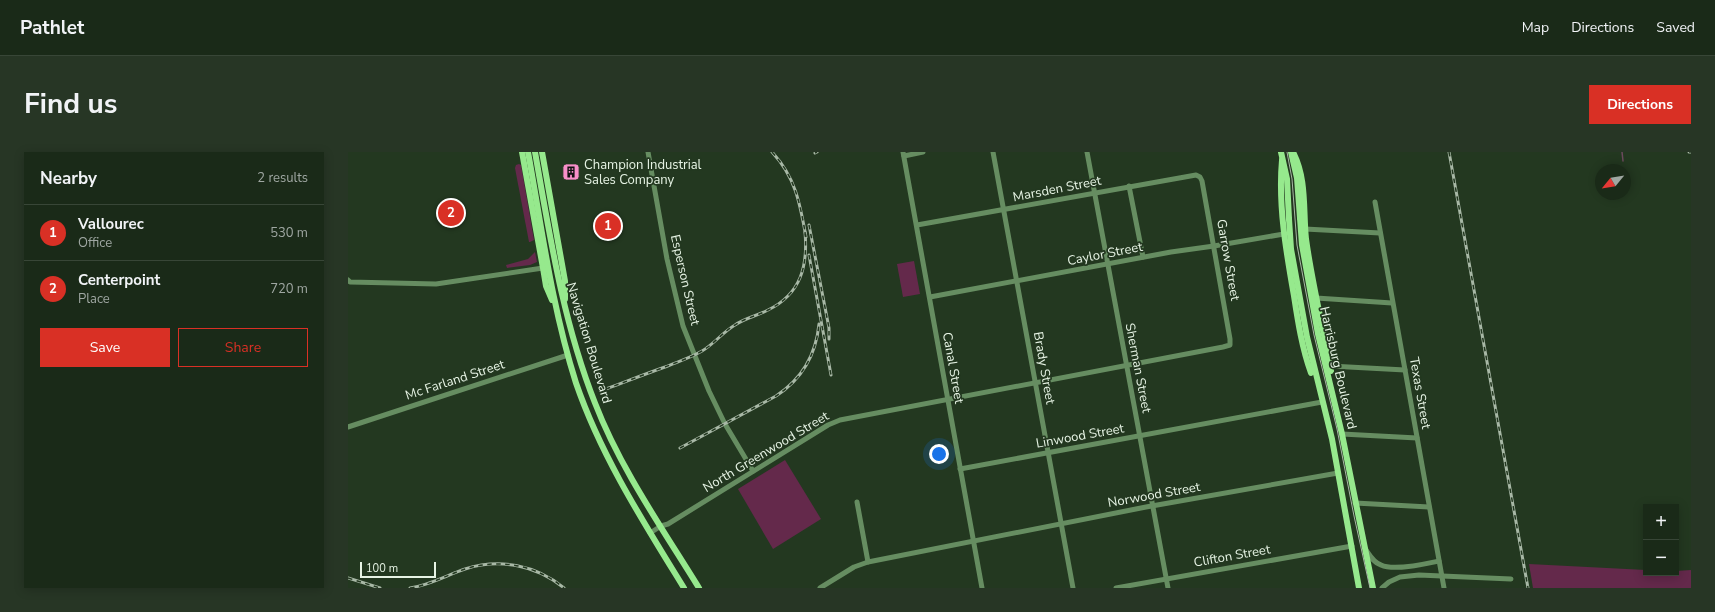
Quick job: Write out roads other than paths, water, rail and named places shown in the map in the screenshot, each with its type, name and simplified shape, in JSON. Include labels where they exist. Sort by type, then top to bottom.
[{"type":"main road","points":[[522,152],[546,286],[556,313]]},
{"type":"main road","name":"Navigation Boulevard","points":[[528,152],[565,311],[595,403],[618,453],[640,492],[699,588]]},
{"type":"main road","name":"Navigation Boulevard","points":[[535,152],[556,313],[568,355],[589,415],[629,498],[684,588]]},
{"type":"main road","points":[[542,152],[565,281],[565,311]]},
{"type":"main road","points":[[1281,152],[1284,234],[1302,341],[1308,365],[1322,402]]},
{"type":"main road","name":"Harrisburg Boulevard","points":[[1281,152],[1287,179],[1292,249],[1306,337],[1338,473],[1359,588]]},
{"type":"main road","points":[[1292,152],[1297,161],[1302,178],[1305,229],[1316,298],[1342,434]]},
{"type":"main road","name":"Harrisburg Boulevard","points":[[1292,152],[1297,178],[1302,245],[1318,334],[1342,434],[1373,588]]},
{"type":"main road","points":[[1281,164],[1297,161]]},
{"type":"main road","points":[[568,355],[577,349]]},
{"type":"main road","points":[[629,498],[640,492]]},
{"type":"street","name":"Esperson Street","points":[[648,152],[667,259],[683,326],[709,391],[725,424],[753,471]]},
{"type":"street","points":[[903,154],[923,152]]},
{"type":"street","name":"Brady Street","points":[[993,152],[1074,588]]},
{"type":"street","name":"Sherman Street","points":[[1087,152],[1168,588]]},
{"type":"street","name":"Canal Street","points":[[903,154],[982,588]]},
{"type":"street","name":"Marsden Street","points":[[917,225],[1191,174],[1200,177]]},
{"type":"street","name":"Garrow Street","points":[[1200,177],[1202,181],[1230,339],[1230,345],[1227,346]]},
{"type":"street","points":[[1129,186],[1143,258]]},
{"type":"street","name":"Texas Street","points":[[1375,202],[1444,588]]},
{"type":"street","points":[[1305,229],[1380,233]]},
{"type":"street","name":"Caylor Street","points":[[930,297],[1284,234]]},
{"type":"street","points":[[348,280],[350,282],[436,284],[543,268]]},
{"type":"street","points":[[1316,298],[1392,303]]},
{"type":"street","name":"North Greenwood Street","points":[[650,533],[661,526],[668,524],[828,425],[840,420],[1227,346]]},
{"type":"street","name":"Mc Farland Street","points":[[348,427],[568,355]]},
{"type":"street","points":[[1330,366],[1405,370]]},
{"type":"street","name":"Linwood Street","points":[[960,469],[1322,402]]},
{"type":"street","points":[[1342,434],[1417,438]]},
{"type":"street","name":"Norwood Street","points":[[820,588],[854,567],[868,562],[974,542],[1152,505],[1338,473]]},
{"type":"street","points":[[857,502],[868,562]]},
{"type":"street","points":[[1355,502],[1429,507]]},
{"type":"street","name":"Clifton Street","points":[[1116,588],[1352,546]]},
{"type":"street","points":[[1365,547],[1372,559],[1380,565],[1390,567],[1440,561]]},
{"type":"street","points":[[1382,588],[1389,582],[1400,577],[1419,575],[1511,579]]},
{"type":"waterway","points":[[1622,152],[1623,161]]},
{"type":"tram line","points":[[1287,152],[1292,179],[1297,245],[1314,335],[1337,429],[1370,588]]},
{"type":"railway","points":[[772,152],[787,172],[792,182],[802,213],[806,237]]},
{"type":"railway","points":[[1449,152],[1528,588]]},
{"type":"railway","points":[[809,225],[829,328],[829,339]]},
{"type":"railway","points":[[606,389],[688,358],[706,348],[726,331],[739,323],[764,312],[788,296],[800,278],[803,267],[806,244],[805,232]]},
{"type":"railway","points":[[809,255],[831,375]]},
{"type":"railway","points":[[680,448],[776,396],[793,382],[800,374],[811,356],[815,346],[819,324]]},
{"type":"railway","points":[[410,588],[417,587],[465,569],[491,564],[504,564],[530,569],[553,580],[564,588]]},
{"type":"railway","points":[[348,578],[380,588]]},
{"type":"place","name":"Champion Industrial Sales Company","points":[[571,172]]},
{"type":"place","name":"Centerpoint","points":[[451,213]]},
{"type":"place","name":"Vallourec","points":[[608,226]]}]
